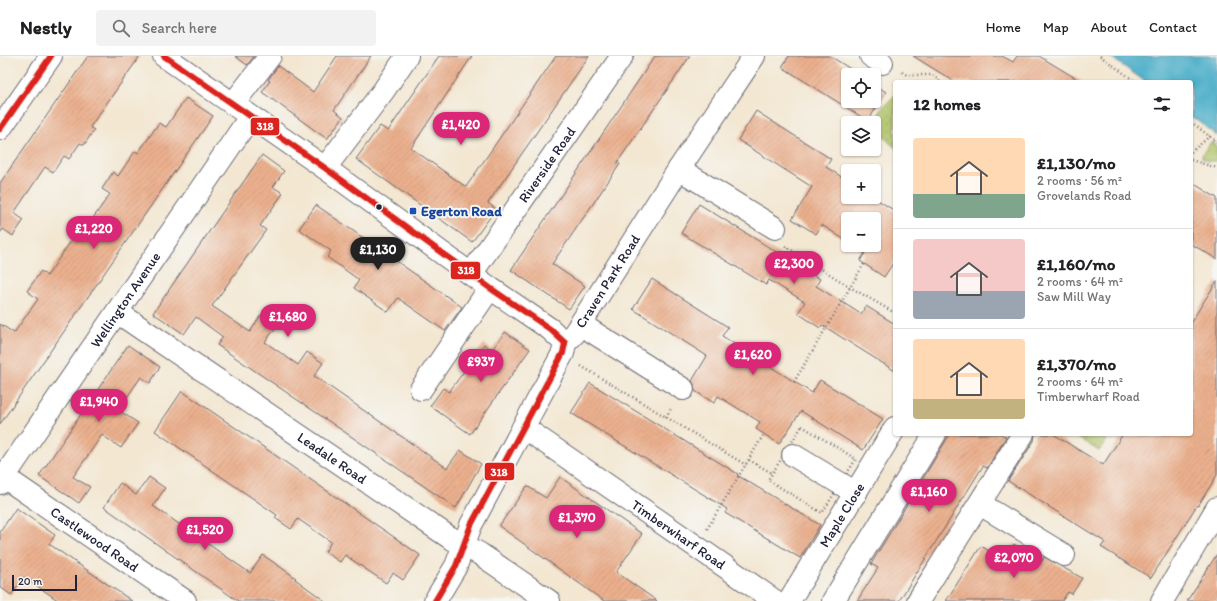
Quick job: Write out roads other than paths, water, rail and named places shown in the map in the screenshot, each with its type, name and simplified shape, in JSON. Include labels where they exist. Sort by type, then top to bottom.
[{"type":"street","points":[[0,129],[51,56]]},
{"type":"street","points":[[164,56],[325,168],[490,288],[550,329],[565,343]]},
{"type":"street","name":"Wellington Avenue","points":[[2,480],[117,312],[241,110],[270,56]]},
{"type":"street","points":[[325,168],[384,90],[407,56]]},
{"type":"street","name":"Riverside Road","points":[[471,274],[622,56]]},
{"type":"street","name":"Craven Park Road","points":[[435,601],[456,566],[471,525],[563,353],[565,343],[574,334],[679,169],[754,56]]},
{"type":"street","points":[[679,169],[775,228]]},
{"type":"street","points":[[421,389],[490,288]]},
{"type":"street","name":"Leadale Road","points":[[117,312],[449,537],[480,554],[549,601]]},
{"type":"street","points":[[580,324],[683,389]]},
{"type":"street","name":"Timberwharf Road","points":[[523,427],[775,601]]},
{"type":"street","name":"Maple Close","points":[[789,601],[893,431]]},
{"type":"street","points":[[833,601],[934,436]]},
{"type":"street","points":[[918,601],[1022,436]]},
{"type":"street","points":[[793,454],[856,493]]},
{"type":"street","name":"Castlewood Road","points":[[2,480],[185,601]]},
{"type":"street","points":[[980,504],[1064,555]]},
{"type":"street","points":[[1162,601],[1217,508]]},
{"type":"water","points":[[1109,56],[1217,56],[1217,136],[1193,118],[1193,80],[1143,80]]},
{"type":"place","name":"Egerton Road","points":[[413,211]]}]
